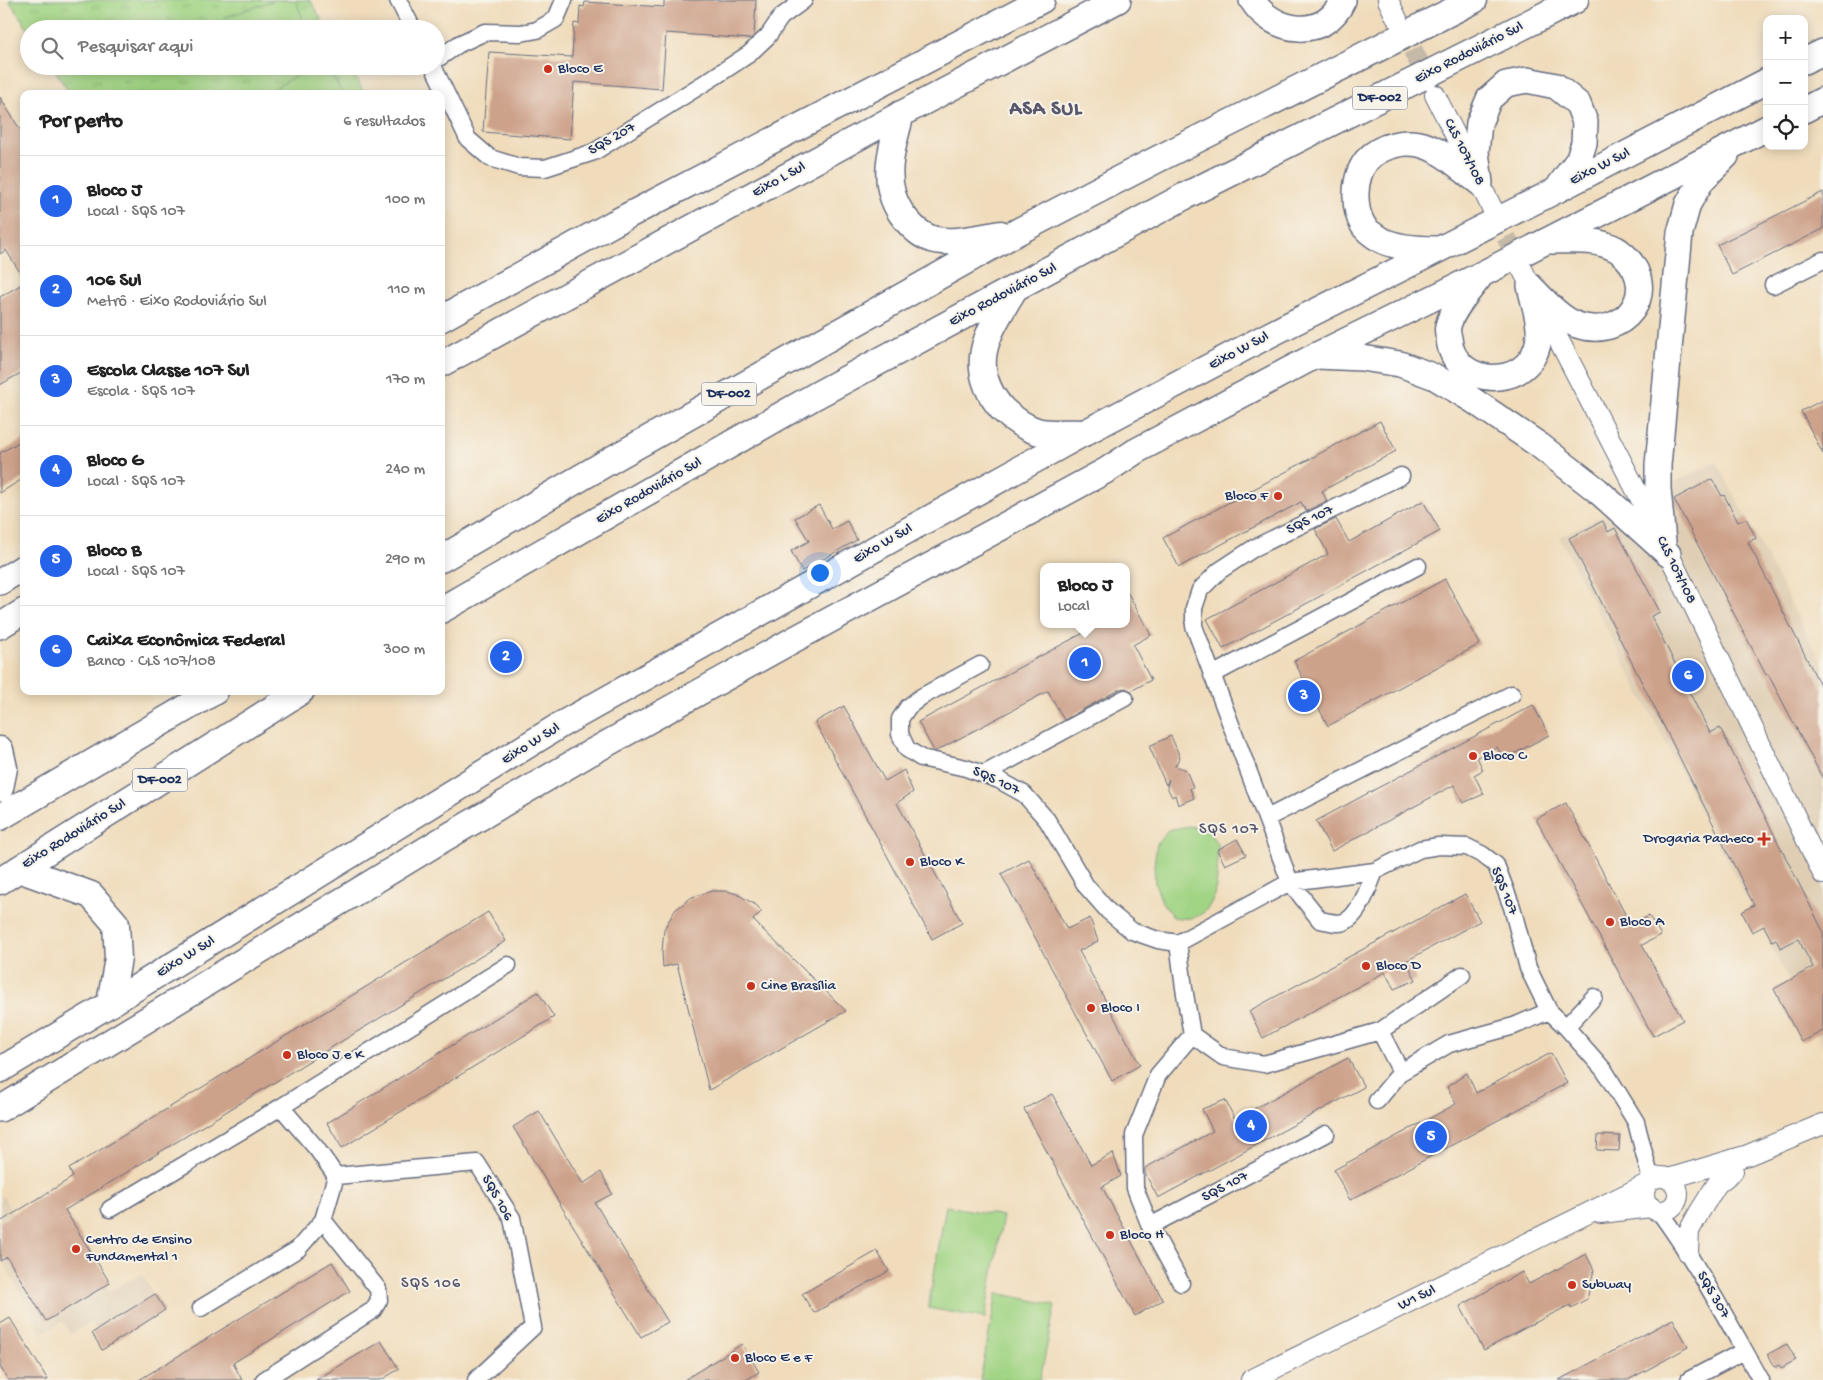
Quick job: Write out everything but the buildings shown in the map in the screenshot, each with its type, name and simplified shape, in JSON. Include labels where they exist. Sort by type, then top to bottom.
[{"type":"highway","name":"DF-002","points":[[445,558],[618,456],[1019,231],[1147,164],[1474,0]]},
{"type":"highway","name":"Eixo Rodoviário Sul","points":[[445,608],[815,396],[1186,196],[1575,0]]},
{"type":"highway","points":[[901,114],[890,154],[889,182],[894,203],[909,225],[930,238],[956,241],[1019,231]]},
{"type":"highway","points":[[1015,289],[993,323],[984,346],[983,375],[993,397],[1011,418],[1040,432],[1084,433]]},
{"type":"highway","points":[[0,817],[209,695]]},
{"type":"highway","name":"Eixo Rodoviário Sul","points":[[10,875],[295,695]]},
{"type":"highway","points":[[0,750],[4,768],[0,788]]},
{"type":"highway","points":[[10,875],[91,895],[116,924],[118,958],[110,1004]]},
{"type":"main road","points":[[445,317],[614,223],[1042,0]]},
{"type":"main road","name":"Eixo L Sul","points":[[445,362],[901,114],[1118,0]]},
{"type":"main road","points":[[1252,0],[1260,12],[1280,25],[1297,29],[1314,27],[1328,20],[1340,7],[1343,0]]},
{"type":"main road","points":[[1808,60],[1823,52]]},
{"type":"main road","points":[[1480,183],[1476,152],[1479,123],[1489,99],[1506,84],[1527,80],[1556,86],[1578,104],[1585,122],[1584,144],[1579,159],[1557,190]]},
{"type":"main road","name":"Eixo W Sul","points":[[0,1070],[562,724],[1084,433],[1437,249],[1557,190],[1763,83]]},
{"type":"main road","points":[[1808,108],[1823,100]]},
{"type":"main road","points":[[0,1109],[432,846],[590,753],[795,639],[1107,470],[1136,451],[1315,356],[1484,273],[1763,130]]},
{"type":"main road","points":[[1665,548],[1658,489],[1658,465],[1680,233],[1688,204],[1702,180],[1741,141]]},
{"type":"main road","points":[[1437,249],[1414,249],[1381,240],[1364,226],[1356,203],[1357,180],[1366,161],[1381,149],[1403,143],[1426,146],[1449,159],[1480,183]]},
{"type":"main road","points":[[1526,278],[1554,310],[1576,324],[1594,328],[1612,326],[1630,314],[1638,300],[1639,282],[1633,264],[1617,249],[1594,241],[1544,241]]},
{"type":"main road","points":[[1484,273],[1459,304],[1448,327],[1449,347],[1460,365],[1476,374],[1497,378],[1517,373],[1530,362],[1537,347],[1539,328],[1526,278]]},
{"type":"main road","points":[[1315,356],[1362,358],[1400,364],[1434,377],[1471,399],[1546,451],[1597,490],[1665,548]]},
{"type":"main road","points":[[0,582],[20,570]]},
{"type":"main road","points":[[0,626],[20,613]]},
{"type":"street","points":[[398,0],[408,20]]},
{"type":"street","points":[[445,54],[459,44],[485,32],[521,33],[537,30],[556,18],[564,0]]},
{"type":"street","name":"SQS 207","points":[[445,91],[468,139],[490,158],[519,167],[546,168],[594,152],[750,54],[768,36],[781,17],[804,0]]},
{"type":"street","points":[[1388,0],[1397,19]]},
{"type":"street","name":"SQS 207","points":[[437,75],[445,90]]},
{"type":"street","name":"CLS 107/108","points":[[1435,95],[1493,210]]},
{"type":"street","points":[[1773,285],[1823,260]]},
{"type":"street","name":"CLS 107/108","points":[[1526,278],[1665,548],[1823,874]]},
{"type":"street","name":"SQS 107","points":[[1375,871],[1362,902],[1353,917],[1340,923],[1320,920],[1290,882],[1194,626],[1194,608],[1200,590],[1219,571],[1254,548],[1401,476]]},
{"type":"street","points":[[1212,676],[1418,566]]},
{"type":"street","name":"SQS 107","points":[[980,665],[921,696],[908,707],[900,719],[900,734],[907,749],[921,758],[966,768],[1000,780],[1024,794],[1047,820],[1086,886],[1108,911],[1132,930],[1158,940],[1178,943],[1290,882],[1375,871],[1420,849],[1439,846],[1467,847],[1483,855],[1496,865],[1512,907],[1528,968],[1549,1011],[1566,1027],[1604,1070],[1636,1122],[1656,1181]]},
{"type":"street","points":[[1267,818],[1512,694]]},
{"type":"street","points":[[984,774],[1125,698]]},
{"type":"street","points":[[1178,943],[1192,1035],[1223,1057],[1264,1064],[1380,1031],[1462,975]]},
{"type":"street","points":[[110,1209],[280,1107],[508,965]]},
{"type":"street","points":[[1566,1027],[1594,996]]},
{"type":"street","points":[[1377,1101],[1401,1072],[1449,1044],[1514,1026],[1549,1011]]},
{"type":"street","points":[[1380,1031],[1401,1072]]},
{"type":"street","points":[[1180,1283],[1150,1226],[1135,1188],[1134,1135],[1158,1075],[1192,1035]]},
{"type":"street","points":[[201,1308],[298,1249],[323,1220],[336,1176],[317,1149],[280,1107]]},
{"type":"street","name":"W1 Sul","points":[[1251,1380],[1656,1181],[1748,1155],[1822,1124]]},
{"type":"street","name":"SQS 107","points":[[1150,1226],[1326,1134]]},
{"type":"street","name":"W1 Sul","points":[[1584,1216],[1664,1207],[1733,1171],[1748,1155]]},
{"type":"street","name":"SQS 106","points":[[336,1176],[478,1163],[512,1218],[533,1327],[476,1380]]},
{"type":"street","points":[[1684,1246],[1689,1231],[1717,1184],[1733,1171]]},
{"type":"street","points":[[1656,1181],[1674,1183],[1677,1190],[1678,1196],[1664,1207],[1647,1203],[1644,1194],[1656,1181]]},
{"type":"street","name":"SQS 307","points":[[1664,1207],[1684,1246],[1761,1380]]},
{"type":"street","points":[[264,1380],[373,1310],[378,1300],[378,1288],[323,1220]]},
{"type":"street","points":[[1689,1380],[1744,1351]]},
{"type":"shaded area","points":[[1717,462],[1823,665],[1823,1046],[1559,537]]},
{"type":"shaded area","points":[[55,1195],[109,1291],[142,1274],[158,1302],[98,1336],[91,1323],[70,1334],[63,1322],[42,1333],[0,1256],[0,1198],[3,1196],[15,1217]]},
{"type":"green space","points":[[9,0],[310,0],[322,20],[22,20]]},
{"type":"green space","points":[[275,0],[296,0],[303,20],[224,20],[223,18]]},
{"type":"green space","points":[[58,75],[354,75],[363,90],[67,90]]},
{"type":"green space","points":[[297,75],[331,75],[341,90],[272,90]]},
{"type":"green space","points":[[1189,826],[1208,831],[1218,845],[1216,885],[1208,908],[1200,915],[1189,918],[1173,917],[1162,902],[1155,883],[1154,865],[1157,844],[1168,830]]},
{"type":"green space","points":[[946,1206],[1003,1216],[985,1318],[928,1308]]},
{"type":"green space","points":[[997,1293],[1055,1305],[1040,1380],[980,1380]]},
{"type":"tunnel","points":[[1399,23],[1432,88]]},
{"type":"tunnel","points":[[1493,210],[1522,269]]},
{"type":"place","name":"Bloco E","points":[[548,69]]},
{"type":"place","name":"Bloco F","points":[[1278,496]]},
{"type":"place","name":"106 Sul","points":[[506,657]]},
{"type":"place","name":"Bloco J","points":[[1085,663]]},
{"type":"place","name":"Caixa Econômica Federal","points":[[1688,676]]},
{"type":"place","name":"Escola Classe 107 Sul","points":[[1304,696]]},
{"type":"place","name":"Bloco C","points":[[1473,756]]},
{"type":"place","name":"Drogaria Pacheco","points":[[1764,839]]},
{"type":"place","name":"Bloco K","points":[[910,862]]},
{"type":"place","name":"Bloco A","points":[[1610,922]]},
{"type":"place","name":"Bloco D","points":[[1366,966]]},
{"type":"place","name":"Cine Brasília","points":[[751,986]]},
{"type":"place","name":"Bloco I","points":[[1091,1008]]},
{"type":"place","name":"Bloco J e K","points":[[287,1055]]},
{"type":"place","name":"Bloco G","points":[[1251,1126]]},
{"type":"place","name":"Bloco B","points":[[1431,1137]]},
{"type":"place","name":"Bloco H","points":[[1110,1235]]},
{"type":"place","name":"Centro de Ensino Fundamental 1","points":[[76,1249]]},
{"type":"place","name":"Subway","points":[[1572,1285]]},
{"type":"place","name":"Bloco E e F","points":[[735,1358]]},
{"type":"district","name":"ASA SUL","points":[[1046,110]]},
{"type":"district","name":"SQS 107","points":[[1229,830]]},
{"type":"district","name":"SQS 106","points":[[431,1284]]}]
